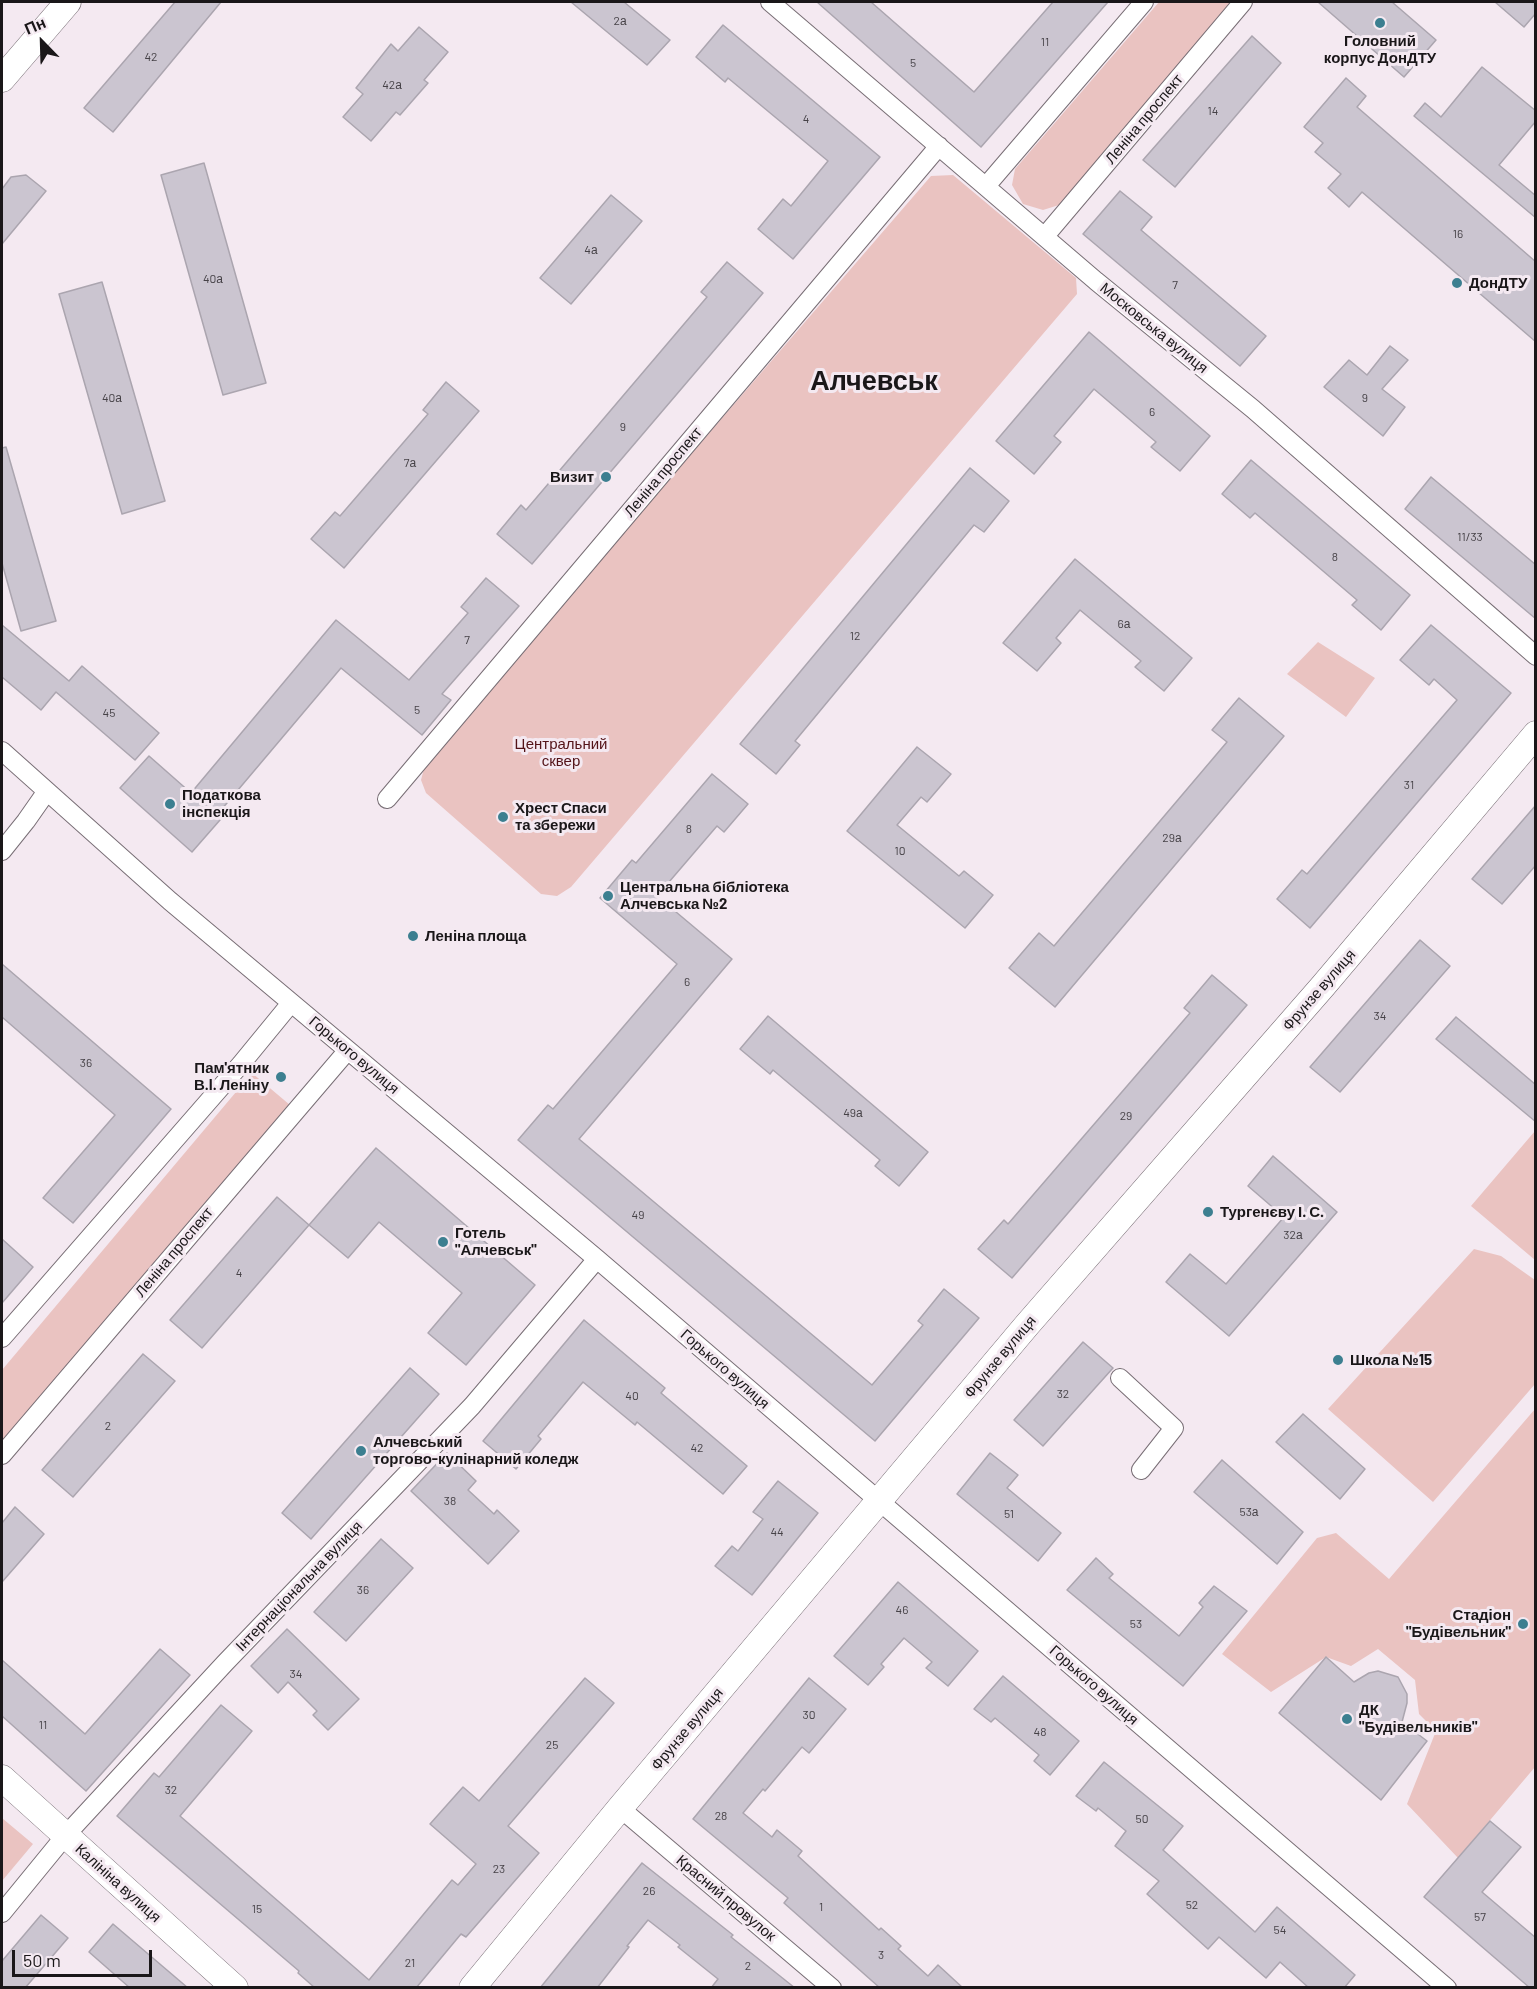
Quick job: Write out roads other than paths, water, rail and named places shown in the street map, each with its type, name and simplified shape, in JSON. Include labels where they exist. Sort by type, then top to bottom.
[{"type":"street","points":[[2,79],[68,2]]},
{"type":"street","name":"Московська вулиця","points":[[770,2],[987,185],[1096,281],[1253,409],[1536,656]]},
{"type":"street","points":[[987,185],[1144,2]]},
{"type":"street","name":"Леніна проспект","points":[[1045,236],[1243,2]]},
{"type":"street","name":"Леніна проспект","points":[[387,799],[939,146]]},
{"type":"street","name":"Фрунзе вулиця","points":[[472,1988],[620,1808],[1027,1325],[1323,986],[1536,734]]},
{"type":"street","name":"Горького вулиця","points":[[2,751],[170,901],[597,1259],[1447,1988]]},
{"type":"street","points":[[2,851],[47,791]]},
{"type":"street","points":[[2,1338],[233,1073],[291,1003]]},
{"type":"street","name":"Леніна проспект","points":[[2,1455],[348,1050]]},
{"type":"street","name":"Інтернаціональна вулиця","points":[[2,1913],[65,1836],[225,1664],[472,1406],[597,1259]]},
{"type":"street","points":[[1120,1378],[1174,1428],[1141,1470]]},
{"type":"street","name":"Калініна вулиця","points":[[2,1778],[235,1988]]},
{"type":"street","name":"Красний провулок","points":[[620,1808],[832,1988]]},
{"type":"place","name":"Головний корпус ДонДТУ","points":[[1380,23]]},
{"type":"place","name":"ДонДТУ","points":[[1457,283]]},
{"type":"place","name":"Визит","points":[[606,477]]},
{"type":"place","name":"Податкова інспекція","points":[[170,804]]},
{"type":"place","name":"Хрест Спаси та збережи","points":[[503,817]]},
{"type":"place","name":"Центральна бібліотека Алчевська №2","points":[[608,896]]},
{"type":"place","name":"Леніна площа","points":[[413,936]]},
{"type":"place","name":"Пам'ятник В.I. Ленiну","points":[[281,1077]]},
{"type":"place","name":"Тургенєву І. С.","points":[[1208,1212]]},
{"type":"place","name":"Готель \"Алчевськ\"","points":[[443,1242]]},
{"type":"place","name":"Школа №15","points":[[1338,1360]]},
{"type":"place","name":"Алчевський торгово-кулінарний коледж","points":[[361,1451]]},
{"type":"place","name":"Стадіон \"Будівельник\"","points":[[1523,1624]]},
{"type":"place","name":"ДК \"Будівельників\"","points":[[1347,1719]]},
{"type":"district","name":"Алчевськ","points":[[874,381]]},
{"type":"park label","name":"Центральний сквер","points":[[561,752]]}]
